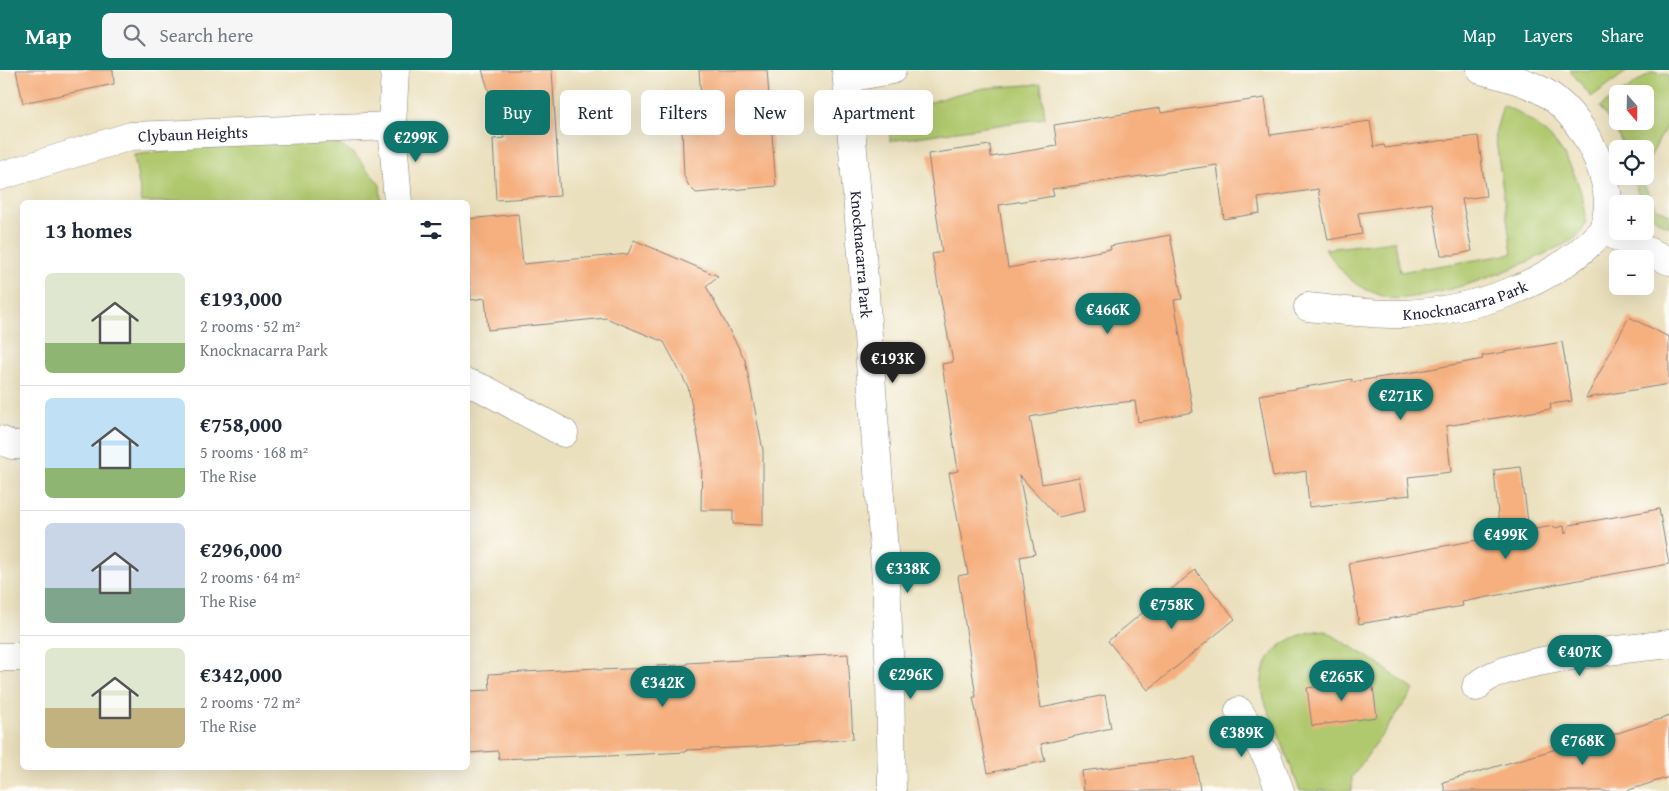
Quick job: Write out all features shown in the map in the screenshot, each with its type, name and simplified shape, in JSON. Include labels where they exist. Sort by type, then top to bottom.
[{"type":"street","points":[[396,70],[392,126],[398,200]]},
{"type":"street","name":"Knocknacarra Park","points":[[892,70],[846,74],[861,236],[886,579],[892,791]]},
{"type":"street","points":[[1481,70],[1548,94],[1572,117],[1594,152],[1600,167],[1608,202],[1608,212],[1603,230],[1669,261]]},
{"type":"street","name":"Clybaun Heights","points":[[0,176],[131,136],[392,126]]},
{"type":"street","name":"Knocknacarra Park","points":[[1308,307],[1403,314],[1475,303],[1530,282],[1556,268],[1592,242],[1603,230]]},
{"type":"street","points":[[470,383],[564,433]]},
{"type":"street","points":[[0,440],[12,445],[20,445]]},
{"type":"street","points":[[1476,687],[1481,680],[1509,668],[1572,656],[1669,644]]},
{"type":"street","points":[[0,657],[20,657]]},
{"type":"street","points":[[1239,711],[1268,759],[1280,791]]},
{"type":"green space","points":[[1570,70],[1629,70],[1591,97]]},
{"type":"green space","points":[[1652,72],[1669,75],[1669,121],[1654,150],[1654,140],[1620,140],[1615,130],[1654,130],[1654,85],[1633,85]]},
{"type":"green space","points":[[1041,84],[1045,118],[933,135],[933,101],[985,88]]},
{"type":"green space","points":[[1609,101],[1609,120],[1600,107]]},
{"type":"green space","points":[[1503,105],[1532,121],[1553,141],[1570,165],[1582,196],[1586,213],[1585,225],[1577,237],[1518,266],[1487,278],[1439,292],[1393,299],[1366,290],[1352,281],[1325,249],[1395,241],[1400,272],[1512,254],[1495,134]]},
{"type":"green space","points":[[890,135],[930,135],[890,141]]},
{"type":"green space","points":[[297,141],[336,143],[359,159],[380,185],[381,200],[142,200],[134,155],[229,144]]},
{"type":"green space","points":[[1635,185],[1644,185],[1649,195],[1639,195]]},
{"type":"green space","points":[[1654,205],[1669,214],[1669,227],[1654,217]]},
{"type":"green space","points":[[1324,630],[1377,663],[1414,690],[1352,777],[1352,791],[1300,791],[1264,698],[1262,686],[1263,673],[1266,662],[1273,653],[1290,640],[1301,635]]},
{"type":"building","points":[[16,70],[113,70],[114,84],[23,103]]},
{"type":"building","points":[[482,70],[552,70],[560,196],[496,200],[493,139],[504,138],[503,135],[550,135],[550,90],[488,90]]},
{"type":"building","points":[[699,70],[767,70],[769,90],[735,90],[735,135],[772,135],[776,186],[696,193],[689,186],[684,176],[682,135],[725,135],[725,90],[700,90]]},
{"type":"building","points":[[1265,98],[1270,135],[1370,121],[1374,147],[1384,145],[1385,148],[1478,136],[1486,196],[1462,199],[1472,251],[1454,255],[1441,255],[1432,203],[1358,213],[1362,234],[1328,240],[1318,189],[1258,198],[1260,213],[1224,219],[1217,165],[1052,189],[1054,196],[999,205],[1008,268],[1111,249],[1110,246],[1170,235],[1182,299],[1174,300],[1193,412],[1138,422],[1135,401],[1095,405],[1030,417],[1042,484],[1079,477],[1085,511],[1058,517],[1019,475],[1035,554],[1020,557],[1041,708],[1105,695],[1111,728],[1041,744],[1045,761],[988,773],[973,697],[976,697],[958,576],[968,574],[949,473],[958,471],[942,364],[953,362],[932,254],[942,252],[928,154],[990,145],[991,157],[1057,146],[1054,125],[1160,108],[1161,113]]},
{"type":"building","points":[[518,214],[523,264],[628,254],[634,240],[718,276],[706,286],[745,360],[763,450],[763,525],[733,524],[733,510],[701,510],[702,457],[688,387],[664,342],[606,318],[488,330],[485,298],[471,300],[470,219]]},
{"type":"building","points":[[1629,317],[1669,337],[1669,384],[1586,398]]},
{"type":"building","points":[[1562,342],[1572,401],[1550,403],[1551,409],[1446,426],[1451,472],[1408,477],[1410,495],[1309,507],[1306,471],[1273,477],[1259,395],[1352,379],[1352,382],[1420,371],[1483,359],[1482,356]]},
{"type":"building","points":[[1521,467],[1529,530],[1564,526],[1565,534],[1570,525],[1659,509],[1669,564],[1462,602],[1463,606],[1359,624],[1349,563],[1500,536],[1494,470]]},
{"type":"building","points":[[1195,570],[1235,619],[1148,690],[1108,641]]},
{"type":"building","points":[[848,654],[853,739],[608,756],[499,759],[498,751],[470,753],[470,691],[490,690],[489,674],[597,668],[597,670],[656,668],[656,666],[687,665],[687,663]]},
{"type":"building","points":[[1372,679],[1377,717],[1312,726],[1307,688]]},
{"type":"building","points":[[1669,716],[1669,777],[1626,791],[1445,791],[1443,782],[1584,741],[1585,744]]},
{"type":"building","points":[[1195,757],[1200,791],[1084,791],[1082,771]]}]
